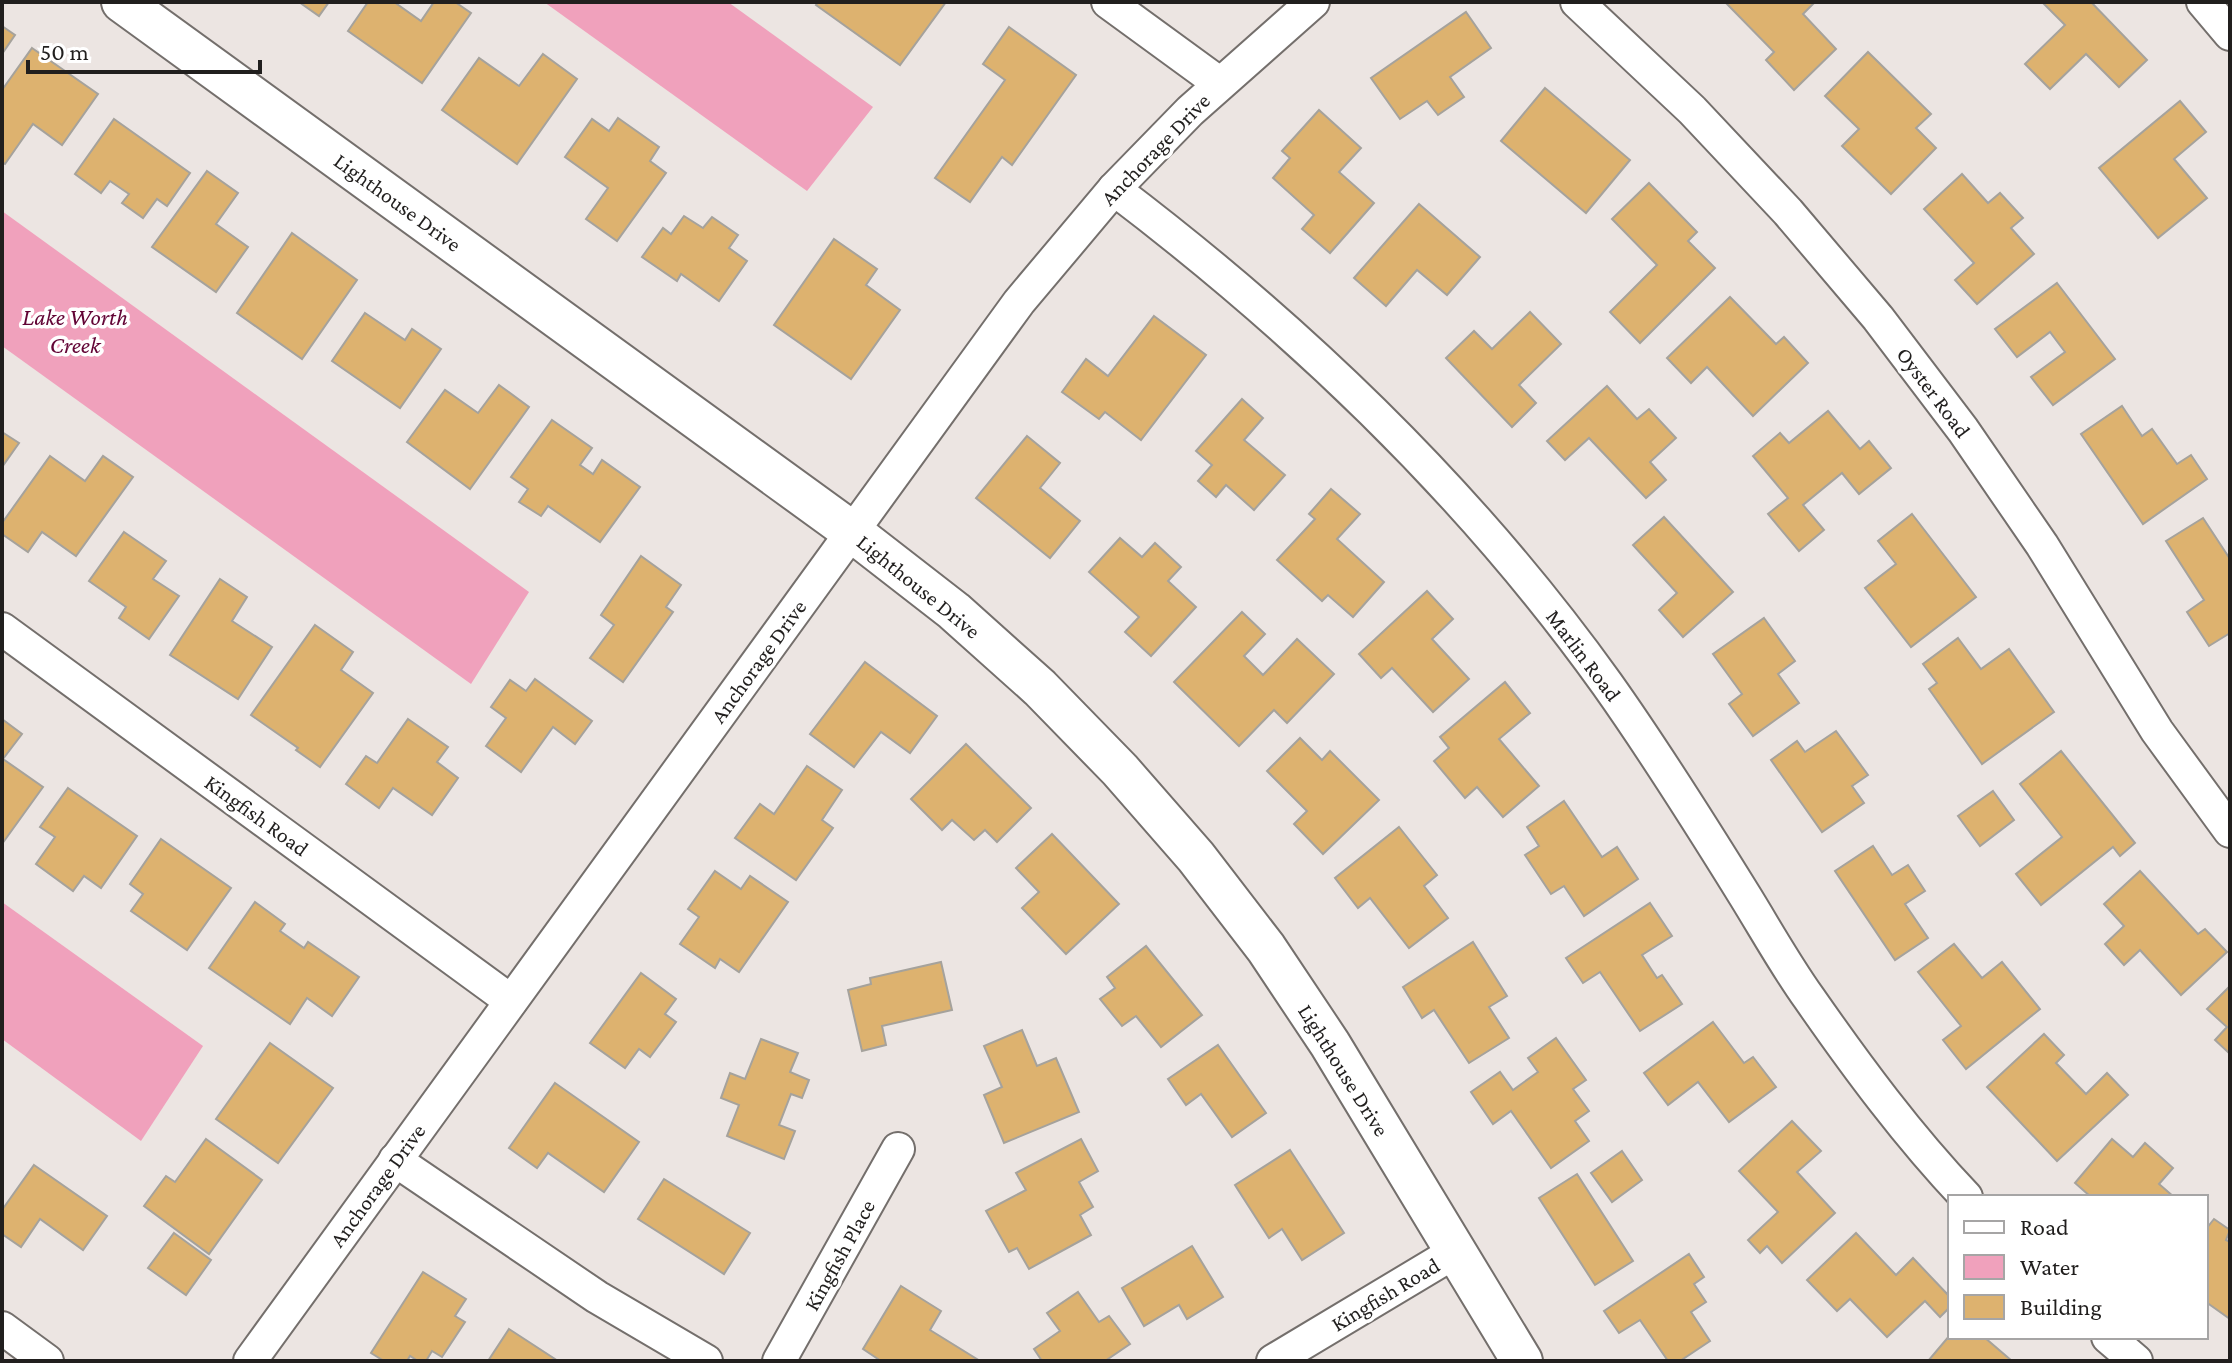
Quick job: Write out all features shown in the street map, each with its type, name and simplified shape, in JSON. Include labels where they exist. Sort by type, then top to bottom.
[{"type":"street","name":"Lighthouse Drive","points":[[122,2],[851,531],[954,611],[1040,688],[1120,770],[1196,857],[1266,948],[1322,1032],[1522,1361]]},
{"type":"street","points":[[1108,2],[1219,83]]},
{"type":"street","name":"Anchorage Drive","points":[[250,1361],[1019,302],[1114,189],[1219,83],[1313,2]]},
{"type":"street","name":"Oyster Road","points":[[1577,2],[1692,110],[1788,212],[1878,318],[1963,430],[2025,519],[2157,731],[2230,831]]},
{"type":"street","name":"Marlin Road","points":[[1114,189],[1260,306],[1354,392],[1443,484],[1527,581],[1606,682],[1678,788],[1815,1008],[1875,1089],[1964,1195]]},
{"type":"street","name":"Kingfish Road","points":[[2,629],[511,1001]]},
{"type":"street","name":"Kingfish Place","points":[[779,1361],[898,1149]]},
{"type":"street","points":[[395,1160],[597,1297],[706,1361]]},
{"type":"street","name":"Kingfish Road","points":[[1273,1361],[1455,1252]]},
{"type":"street","points":[[2,1328],[47,1361]]},
{"type":"street","points":[[2110,1339],[2136,1361]]},
{"type":"water","points":[[544,2],[728,2],[873,107],[807,191]]},
{"type":"water","name":"Lake Worth Creek","points":[[2,211],[529,592],[471,684],[2,346]]},
{"type":"water","points":[[2,902],[203,1046],[141,1141],[2,1039]]},
{"type":"building","points":[[299,2],[329,2],[319,16]]},
{"type":"building","points":[[368,2],[394,2],[421,21],[434,2],[455,2],[471,13],[422,83],[348,31]]},
{"type":"building","points":[[818,2],[946,2],[900,65],[816,5]]},
{"type":"building","points":[[1725,2],[1811,2],[1813,4],[1803,14],[1836,49],[1794,90],[1766,60],[1774,52]]},
{"type":"building","points":[[2042,2],[2091,2],[2147,60],[2119,87],[2086,54],[2050,89],[2025,64],[2065,25]]},
{"type":"building","points":[[1466,12],[1491,48],[1450,77],[1464,97],[1438,115],[1427,101],[1400,119],[1371,78]]},
{"type":"building","points":[[2,26],[15,35],[2,54]]},
{"type":"building","points":[[1009,27],[1076,75],[1012,165],[1002,157],[970,202],[935,178],[1005,80],[983,64]]},
{"type":"building","points":[[32,48],[98,94],[62,145],[33,124],[5,164],[2,162],[2,90]]},
{"type":"building","points":[[1868,52],[1931,114],[1916,128],[1936,148],[1891,194],[1842,146],[1859,129],[1825,96]]},
{"type":"building","points":[[543,54],[577,79],[517,164],[442,110],[479,58],[519,86]]},
{"type":"building","points":[[1545,88],[1630,160],[1586,213],[1501,141]]},
{"type":"building","points":[[2180,101],[2206,132],[2174,159],[2207,198],[2158,238],[2099,168]]},
{"type":"building","points":[[1319,110],[1361,148],[1339,172],[1374,203],[1330,253],[1302,229],[1314,215],[1273,178],[1290,158],[1282,151]]},
{"type":"building","points":[[618,118],[659,147],[650,161],[666,173],[617,241],[586,219],[608,188],[565,157],[592,119],[609,131]]},
{"type":"building","points":[[114,119],[190,173],[167,206],[157,199],[143,218],[122,203],[129,194],[110,181],[101,193],[75,174]]},
{"type":"building","points":[[207,171],[238,193],[216,224],[248,247],[216,292],[152,247]]},
{"type":"building","points":[[1962,174],[1988,203],[2000,193],[2023,218],[2011,228],[2034,254],[1977,304],[1955,280],[1974,263],[1924,209]]},
{"type":"building","points":[[1649,183],[1697,232],[1688,241],[1715,268],[1640,343],[1610,312],[1657,265],[1612,219]]},
{"type":"building","points":[[1419,204],[1480,257],[1447,295],[1417,270],[1386,306],[1354,278]]},
{"type":"building","points":[[684,216],[703,228],[712,217],[738,235],[729,248],[747,261],[719,301],[681,274],[677,281],[642,257],[663,228],[671,234]]},
{"type":"building","points":[[292,233],[357,280],[302,359],[237,313]]},
{"type":"building","points":[[834,239],[877,269],[866,285],[900,310],[851,379],[774,325]]},
{"type":"building","points":[[2057,283],[2115,359],[2053,405],[2031,377],[2065,352],[2050,332],[2017,357],[1995,329]]},
{"type":"building","points":[[1730,297],[1776,344],[1784,337],[1808,363],[1753,416],[1707,367],[1691,383],[1667,358]]},
{"type":"building","points":[[1530,312],[1561,344],[1519,385],[1536,403],[1512,427],[1446,358],[1474,331],[1492,349]]},
{"type":"building","points":[[365,313],[405,340],[412,329],[441,349],[400,408],[332,361]]},
{"type":"building","points":[[1154,316],[1206,355],[1141,440],[1105,412],[1099,419],[1062,392],[1086,359],[1108,376]]},
{"type":"building","points":[[499,385],[529,407],[470,489],[407,442],[445,390],[478,413]]},
{"type":"building","points":[[1607,386],[1637,419],[1649,409],[1676,438],[1650,462],[1666,480],[1646,498],[1589,438],[1565,460],[1547,441]]},
{"type":"building","points":[[1242,399],[1263,418],[1244,440],[1285,475],[1254,510],[1226,485],[1216,497],[1198,481],[1212,465],[1196,451]]},
{"type":"building","points":[[2122,406],[2142,436],[2152,429],[2177,464],[2191,455],[2207,479],[2143,524],[2081,434]]},
{"type":"building","points":[[1828,411],[1860,449],[1869,441],[1891,468],[1859,494],[1842,473],[1803,505],[1824,530],[1799,551],[1768,514],[1788,498],[1753,456],[1780,433],[1789,443]]},
{"type":"building","points":[[552,420],[592,448],[580,465],[593,474],[602,460],[640,487],[600,542],[548,506],[541,516],[519,502],[528,489],[511,477]]},
{"type":"building","points":[[2,432],[19,443],[2,467]]},
{"type":"building","points":[[1027,436],[1060,463],[1040,488],[1080,521],[1050,558],[976,498]]},
{"type":"building","points":[[50,456],[85,481],[103,456],[133,477],[76,556],[42,532],[28,552],[2,534],[2,523]]},
{"type":"building","points":[[1331,489],[1360,514],[1337,539],[1384,582],[1353,617],[1328,595],[1322,601],[1277,560],[1315,519],[1309,514]]},
{"type":"building","points":[[1912,514],[1976,597],[1911,647],[1865,588],[1896,564],[1878,541]]},
{"type":"building","points":[[1664,517],[1733,592],[1683,637],[1659,610],[1677,593],[1633,545]]},
{"type":"building","points":[[2203,518],[2230,559],[2230,633],[2209,646],[2187,612],[2204,600],[2166,541]]},
{"type":"building","points":[[124,532],[166,561],[153,579],[179,596],[149,639],[119,618],[126,607],[89,581]]},
{"type":"building","points":[[1120,538],[1142,557],[1155,543],[1181,567],[1168,581],[1196,607],[1151,656],[1125,632],[1139,617],[1089,572]]},
{"type":"building","points":[[641,556],[681,585],[666,607],[673,612],[623,682],[590,658],[614,625],[601,615]]},
{"type":"building","points":[[220,579],[247,597],[232,621],[272,647],[238,699],[170,655]]},
{"type":"building","points":[[1427,591],[1453,619],[1432,639],[1469,679],[1433,712],[1392,668],[1381,678],[1359,654]]},
{"type":"building","points":[[1242,612],[1265,634],[1244,656],[1263,675],[1297,639],[1334,674],[1287,723],[1274,710],[1239,746],[1174,682]]},
{"type":"building","points":[[1764,618],[1795,661],[1778,674],[1799,703],[1753,736],[1729,704],[1742,694],[1713,654]]},
{"type":"building","points":[[315,625],[353,652],[341,670],[373,693],[320,767],[251,715]]},
{"type":"building","points":[[1958,638],[1981,669],[2009,649],[2054,712],[1982,764],[1929,689],[1937,683],[1923,664]]},
{"type":"building","points":[[865,662],[937,716],[910,753],[881,732],[854,767],[810,734]]},
{"type":"building","points":[[535,679],[592,721],[575,744],[553,727],[521,772],[486,746],[506,718],[491,707],[510,680],[526,691]]},
{"type":"building","points":[[1505,682],[1530,713],[1499,739],[1539,786],[1503,817],[1477,787],[1465,798],[1434,761],[1449,748],[1440,737]]},
{"type":"building","points":[[2,719],[22,734],[3,759],[43,787],[2,844]]},
{"type":"building","points":[[408,719],[448,747],[437,762],[458,778],[432,815],[393,788],[379,808],[346,784],[366,756],[377,763]]},
{"type":"building","points":[[1836,731],[1868,775],[1852,786],[1864,803],[1822,832],[1771,760],[1797,741],[1805,752]]},
{"type":"building","points":[[1300,738],[1322,760],[1330,751],[1379,800],[1323,854],[1294,824],[1307,811],[1267,771]]},
{"type":"building","points":[[966,744],[1031,808],[997,842],[985,830],[974,840],[952,820],[942,830],[911,799]]},
{"type":"building","points":[[2061,751],[2135,843],[2120,856],[2113,847],[2041,905],[2016,874],[2062,837],[2020,784]]},
{"type":"building","points":[[807,766],[842,790],[822,820],[833,828],[796,880],[735,838],[760,804],[774,814]]},
{"type":"building","points":[[68,788],[137,836],[101,888],[84,876],[73,891],[36,864],[55,837],[40,827]]},
{"type":"building","points":[[1993,791],[2014,820],[1980,846],[1958,816]]},
{"type":"building","points":[[1564,801],[1602,857],[1617,847],[1638,879],[1584,916],[1564,886],[1551,894],[1525,855],[1539,846],[1527,827]]},
{"type":"building","points":[[1399,827],[1437,875],[1424,886],[1448,918],[1409,948],[1370,898],[1358,908],[1335,878]]},
{"type":"building","points":[[1052,834],[1119,904],[1066,954],[1022,908],[1039,892],[1016,868]]},
{"type":"building","points":[[161,839],[231,888],[187,950],[131,911],[143,894],[130,884]]},
{"type":"building","points":[[1873,846],[1892,875],[1908,865],[1925,891],[1905,904],[1928,938],[1895,960],[1835,871]]},
{"type":"building","points":[[715,871],[741,889],[750,876],[788,902],[739,972],[720,959],[715,968],[680,944],[699,917],[688,909]]},
{"type":"building","points":[[2140,871],[2198,934],[2205,929],[2227,952],[2181,995],[2140,950],[2124,965],[2105,944],[2124,926],[2104,904]]},
{"type":"building","points":[[255,902],[285,924],[280,931],[304,948],[308,942],[359,977],[332,1016],[307,998],[290,1024],[209,968]]},
{"type":"building","points":[[1650,903],[1672,936],[1642,955],[1657,978],[1662,975],[1682,1004],[1640,1031],[1600,972],[1583,983],[1566,958]]},
{"type":"building","points":[[1473,942],[1507,996],[1489,1007],[1509,1038],[1469,1063],[1434,1010],[1422,1018],[1403,987]]},
{"type":"building","points":[[1954,944],[1982,978],[2002,962],[2040,1009],[1966,1069],[1943,1040],[1961,1026],[1918,972]]},
{"type":"building","points":[[1146,946],[1202,1015],[1161,1047],[1136,1016],[1122,1026],[1100,999],[1115,988],[1107,977]]},
{"type":"building","points":[[941,962],[952,1010],[882,1026],[886,1045],[862,1051],[848,990],[871,984],[870,978]]},
{"type":"building","points":[[641,973],[676,999],[665,1014],[676,1022],[650,1057],[639,1049],[625,1068],[590,1043]]},
{"type":"building","points":[[2230,986],[2230,1054],[2215,1040],[2227,1027],[2207,1009]]},
{"type":"building","points":[[1713,1022],[1744,1063],[1753,1057],[1776,1087],[1729,1122],[1698,1082],[1668,1105],[1644,1073]]},
{"type":"building","points":[[1022,1030],[1037,1066],[1056,1058],[1079,1112],[1004,1143],[984,1095],[1002,1087],[984,1046]]},
{"type":"building","points":[[2044,1034],[2064,1055],[2056,1063],[2086,1094],[2107,1073],[2128,1095],[2057,1161],[1987,1087]]},
{"type":"building","points":[[1556,1038],[1586,1080],[1573,1089],[1589,1111],[1575,1121],[1589,1141],[1551,1168],[1511,1111],[1493,1124],[1471,1092],[1500,1072],[1513,1090],[1538,1072],[1528,1058]]},
{"type":"building","points":[[761,1039],[798,1053],[790,1072],[809,1080],[802,1098],[791,1094],[779,1125],[795,1131],[784,1159],[727,1136],[739,1105],[721,1098],[730,1073],[745,1079]]},
{"type":"building","points":[[270,1043],[333,1088],[278,1163],[216,1119]]},
{"type":"building","points":[[1218,1045],[1266,1113],[1232,1137],[1201,1094],[1186,1105],[1168,1079]]},
{"type":"building","points":[[555,1083],[639,1142],[604,1192],[548,1153],[537,1168],[509,1148]]},
{"type":"building","points":[[1792,1121],[1821,1151],[1797,1172],[1835,1213],[1782,1263],[1767,1246],[1760,1253],[1748,1240],[1778,1212],[1739,1171]]},
{"type":"building","points":[[206,1139],[262,1180],[209,1254],[144,1206],[166,1176],[175,1182]]},
{"type":"building","points":[[1081,1139],[1098,1171],[1079,1182],[1093,1207],[1080,1215],[1091,1235],[1029,1269],[1017,1248],[1009,1252],[986,1211],[1026,1190],[1016,1173]]},
{"type":"building","points":[[2112,1139],[2133,1157],[2145,1143],[2173,1168],[2159,1184],[2172,1195],[2089,1195],[2075,1183]]},
{"type":"building","points":[[1290,1150],[1344,1233],[1302,1260],[1282,1229],[1269,1238],[1235,1185]]},
{"type":"building","points":[[1622,1151],[1642,1180],[1612,1202],[1591,1173]]},
{"type":"building","points":[[34,1165],[107,1216],[83,1250],[40,1219],[21,1247],[2,1234],[2,1210]]},
{"type":"building","points":[[1577,1174],[1633,1261],[1595,1285],[1539,1198]]},
{"type":"building","points":[[664,1179],[750,1233],[724,1274],[638,1219]]},
{"type":"building","points":[[2214,1219],[2230,1230],[2226,1240],[2230,1242],[2230,1319],[2208,1303],[2208,1226]]},
{"type":"building","points":[[174,1233],[211,1260],[186,1295],[148,1268]]},
{"type":"building","points":[[1856,1233],[1896,1275],[1913,1258],[1948,1295],[1948,1309],[1940,1317],[1925,1301],[1887,1337],[1850,1299],[1837,1311],[1807,1280]]},
{"type":"building","points":[[1192,1246],[1223,1297],[1187,1319],[1179,1305],[1144,1326],[1122,1288]]},
{"type":"building","points":[[1689,1254],[1704,1277],[1694,1284],[1706,1302],[1691,1312],[1710,1341],[1680,1361],[1668,1361],[1640,1320],[1619,1333],[1604,1311]]},
{"type":"building","points":[[423,1272],[466,1299],[455,1316],[465,1322],[442,1357],[432,1351],[426,1361],[410,1356],[407,1361],[384,1361],[371,1353]]},
{"type":"building","points":[[901,1286],[941,1311],[930,1330],[980,1361],[881,1361],[863,1349]]},
{"type":"building","points":[[1078,1292],[1099,1322],[1109,1316],[1130,1344],[1105,1361],[1042,1361],[1034,1349],[1060,1331],[1047,1313]]},
{"type":"building","points":[[509,1329],[558,1361],[488,1361]]},
{"type":"building","points":[[1948,1337],[1986,1339],[2012,1361],[1928,1361]]}]
